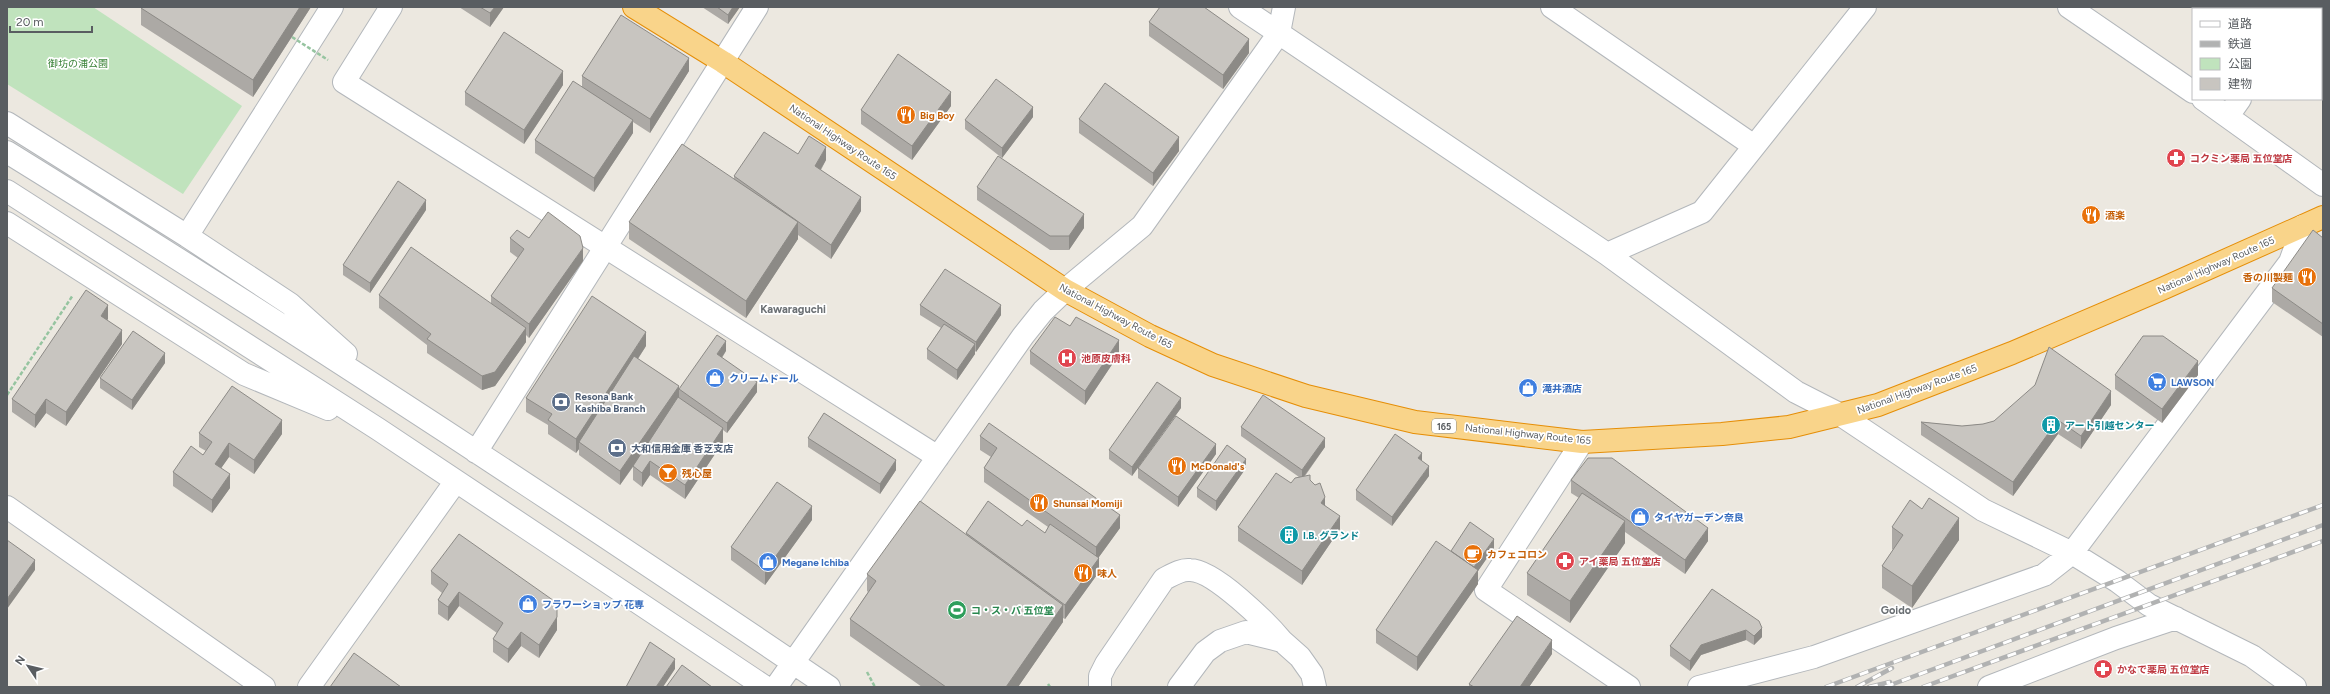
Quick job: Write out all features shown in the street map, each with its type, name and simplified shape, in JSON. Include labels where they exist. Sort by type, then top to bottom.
[{"type":"highway","name":"National Highway Route 165","points":[[634,7],[723,62],[1065,290],[1150,336],[1206,362],[1306,396],[1415,422],[1582,442],[1722,434],[1789,427],[1878,405],[2012,354],[2323,217]]},
{"type":"street","points":[[187,236],[332,7]]},
{"type":"street","points":[[391,7],[344,82],[607,246],[938,457]]},
{"type":"street","points":[[476,452],[757,7]]},
{"type":"street","points":[[1240,7],[1607,254],[1796,392],[1841,415],[1983,510],[2072,552],[2117,581],[2149,605],[2252,656],[2295,687]]},
{"type":"street","points":[[776,687],[1023,336],[1043,311],[1065,290],[1142,226],[1279,33],[1284,7]]},
{"type":"street","points":[[1552,7],[1754,146]]},
{"type":"street","points":[[1607,254],[1702,212],[1865,7]]},
{"type":"street","points":[[2069,7],[2192,91]]},
{"type":"street","points":[[2206,100],[2234,108],[2323,185]]},
{"type":"street","points":[[7,123],[187,236],[290,304],[400,402]]},
{"type":"street","points":[[7,152],[151,241],[400,402],[830,687]]},
{"type":"street","points":[[7,191],[378,429],[765,687]]},
{"type":"street","points":[[7,223],[244,374],[378,429]]},
{"type":"street","points":[[1699,687],[1814,657],[2044,575],[2072,552],[2290,262],[2303,226]]},
{"type":"street","points":[[1582,442],[1486,590],[1629,687]]},
{"type":"street","points":[[309,687],[456,481]]},
{"type":"street","points":[[7,507],[264,687]]},
{"type":"street","points":[[1100,687],[1100,676],[1106,664],[1164,579],[1176,572],[1190,569],[1204,575],[1249,606],[1282,641],[1300,657],[1312,674],[1314,687]]},
{"type":"street","points":[[1989,687],[2116,638],[2176,618]]},
{"type":"street","points":[[1179,687],[1205,652],[1220,641],[1246,632],[1282,641]]},
{"type":"path","points":[[292,37],[328,60]]},
{"type":"path","points":[[7,395],[87,274]]},
{"type":"path","points":[[867,672],[875,687]]},
{"type":"green space","name":"御坊の浦公園","points":[[7,7],[93,7],[242,106],[183,194],[7,84]]},
{"type":"building","points":[[141,7],[300,7],[253,80]]},
{"type":"building","points":[[480,7],[495,7],[490,13]]},
{"type":"building","points":[[717,7],[733,7],[728,15]]},
{"type":"building","points":[[1160,7],[1204,7],[1249,39],[1223,75],[1149,22]]},
{"type":"building","points":[[621,15],[689,58],[650,119],[582,76]]},
{"type":"building","points":[[504,32],[563,71],[524,130],[465,92]]},
{"type":"building","name":"Big Boy","points":[[898,54],[951,92],[912,146],[861,110]]},
{"type":"building","points":[[996,79],[1033,107],[1002,148],[965,120]]},
{"type":"building","points":[[573,81],[633,120],[594,178],[535,140]]},
{"type":"building","points":[[1105,83],[1179,137],[1153,173],[1079,119]]},
{"type":"building","points":[[764,132],[798,154],[809,136],[826,147],[815,166],[861,197],[831,245],[734,176]]},
{"type":"building","points":[[682,144],[798,222],[746,301],[629,222]]},
{"type":"building","points":[[998,156],[1084,214],[1069,236],[1050,236],[977,187]]},
{"type":"building","points":[[398,181],[426,200],[370,283],[343,265]]},
{"type":"building","points":[[548,212],[580,236],[583,248],[529,324],[491,296],[524,249],[510,238],[517,230],[529,238]]},
{"type":"building","name":"香の川製麺","points":[[2313,230],[2323,238],[2323,324],[2272,288]]},
{"type":"building","points":[[411,247],[526,328],[495,372],[482,376],[427,339],[431,334],[379,295]]},
{"type":"building","points":[[945,269],[1001,305],[976,342],[920,305]]},
{"type":"building","points":[[86,290],[108,305],[101,316],[122,330],[66,412],[46,399],[35,415],[12,399]]},
{"type":"building","points":[[592,296],[646,332],[576,439],[548,420],[552,414],[526,398]]},
{"type":"building","points":[[1055,317],[1070,326],[1076,317],[1119,340],[1085,391],[1030,351]]},
{"type":"building","points":[[944,324],[975,344],[957,370],[927,349]]},
{"type":"building","points":[[133,331],[165,353],[132,400],[100,378]]},
{"type":"building","name":"クリームドール","points":[[717,335],[726,341],[717,354],[757,382],[727,423],[679,389]]},
{"type":"building","name":"LAWSON","points":[[2143,336],[2163,336],[2198,361],[2162,409],[2115,375]]},
{"type":"building","name":"アート引越センター","points":[[2049,347],[2111,391],[2081,436],[2058,420],[2013,482],[1921,422],[1962,426],[1983,424],[1994,421],[2035,385]]},
{"type":"building","points":[[634,356],[679,386],[620,471],[579,442]]},
{"type":"building","points":[[1157,382],[1181,398],[1132,467],[1109,450]]},
{"type":"building","points":[[232,386],[282,420],[254,460],[229,443],[215,464],[230,474],[212,500],[173,472],[191,446],[203,455],[212,442],[199,433]]},
{"type":"building","points":[[1263,395],[1325,438],[1302,470],[1241,427]]},
{"type":"building","points":[[678,397],[723,428],[685,485],[650,461],[642,473],[633,466]]},
{"type":"building","points":[[824,413],[896,460],[880,484],[808,438]]},
{"type":"building","name":"McDonald's","points":[[1176,416],[1216,444],[1178,497],[1138,468]]},
{"type":"building","points":[[989,423],[1120,515],[1096,547],[984,468],[997,448],[980,436]]},
{"type":"building","points":[[1395,434],[1422,453],[1418,458],[1429,466],[1392,517],[1356,490]]},
{"type":"building","points":[[1227,445],[1246,459],[1216,501],[1197,488]]},
{"type":"building","name":"タイヤガーデン奈良","points":[[1588,458],[1612,458],[1708,528],[1685,560],[1571,480]]},
{"type":"building","name":"I.B. グランド","points":[[1276,473],[1291,483],[1295,478],[1310,475],[1310,480],[1315,485],[1320,483],[1325,497],[1321,503],[1340,516],[1302,571],[1238,527]]},
{"type":"building","points":[[777,482],[812,506],[765,571],[731,547]]},
{"type":"building","points":[[1582,493],[1625,521],[1570,601],[1527,573]]},
{"type":"building","points":[[1929,498],[1959,518],[1912,586],[1882,566],[1903,535],[1892,527],[1910,500],[1922,509]]},
{"type":"building","name":"コ・ス・パ 五位堂","points":[[920,501],[1063,605],[1006,687],[946,687],[850,619],[876,581],[867,574]]},
{"type":"building","points":[[988,501],[1022,526],[1027,520],[1045,533],[1050,524],[1099,558],[1065,605],[966,533]]},
{"type":"building","points":[[1470,522],[1494,539],[1474,567],[1451,551]]},
{"type":"building","points":[[459,534],[557,603],[557,617],[539,645],[521,632],[508,649],[493,639],[503,623],[459,592],[448,607],[438,600],[448,584],[431,571]]},
{"type":"building","points":[[7,540],[35,560],[7,599]]},
{"type":"building","points":[[1436,541],[1478,570],[1417,657],[1376,630]]},
{"type":"building","points":[[1712,589],[1759,621],[1762,628],[1754,636],[1746,630],[1701,645],[1690,661],[1670,646]]},
{"type":"building","points":[[1517,616],[1552,640],[1520,687],[1474,687],[1469,684]]},
{"type":"building","points":[[650,642],[675,659],[656,687],[626,687]]},
{"type":"building","points":[[354,653],[401,687],[330,687]]},
{"type":"building","points":[[682,665],[712,687],[666,687]]},
{"type":"railway","points":[[1826,687],[2323,505]]},
{"type":"railway","points":[[1885,687],[2323,525]]},
{"type":"railway","points":[[1923,687],[2323,541]]},
{"type":"railway","points":[[1857,687],[1892,668]]},
{"type":"railway","points":[[1869,687],[1890,682]]},
{"type":"place","name":"Big Boy","points":[[906,115]]},
{"type":"place","name":"コクミン薬局 五位堂店","points":[[2176,158]]},
{"type":"place","name":"酒楽","points":[[2091,215]]},
{"type":"place","name":"香の川製麺","points":[[2307,277]]},
{"type":"place","name":"池原皮膚科","points":[[1067,358]]},
{"type":"place","name":"クリームドール","points":[[715,378]]},
{"type":"place","name":"LAWSON","points":[[2157,382]]},
{"type":"place","name":"滝井酒店","points":[[1528,388]]},
{"type":"place","name":"Resona Bank Kashiba Branch","points":[[561,402]]},
{"type":"place","name":"アート引越センター","points":[[2051,425]]},
{"type":"place","name":"大和信用金庫 香芝支店","points":[[617,448]]},
{"type":"place","name":"McDonald's","points":[[1177,466]]},
{"type":"place","name":"残心屋","points":[[668,473]]},
{"type":"place","name":"Shunsai Momiji","points":[[1039,503]]},
{"type":"place","name":"タイヤガーデン奈良","points":[[1640,517]]},
{"type":"place","name":"I.B. グランド","points":[[1289,535]]},
{"type":"place","name":"カフェコロン","points":[[1473,554]]},
{"type":"place","name":"アイ薬局 五位堂店","points":[[1565,561]]},
{"type":"place","name":"Megane Ichiba","points":[[768,562]]},
{"type":"place","name":"味人","points":[[1083,573]]},
{"type":"place","name":"フラワーショップ 花専","points":[[528,604]]},
{"type":"place","name":"コ・ス・パ 五位堂","points":[[957,610]]},
{"type":"place","name":"かなで薬局 五位堂店","points":[[2103,669]]},
{"type":"district","name":"Kawaraguchi","points":[[793,309]]},
{"type":"district","name":"Goido","points":[[1896,610]]}]
